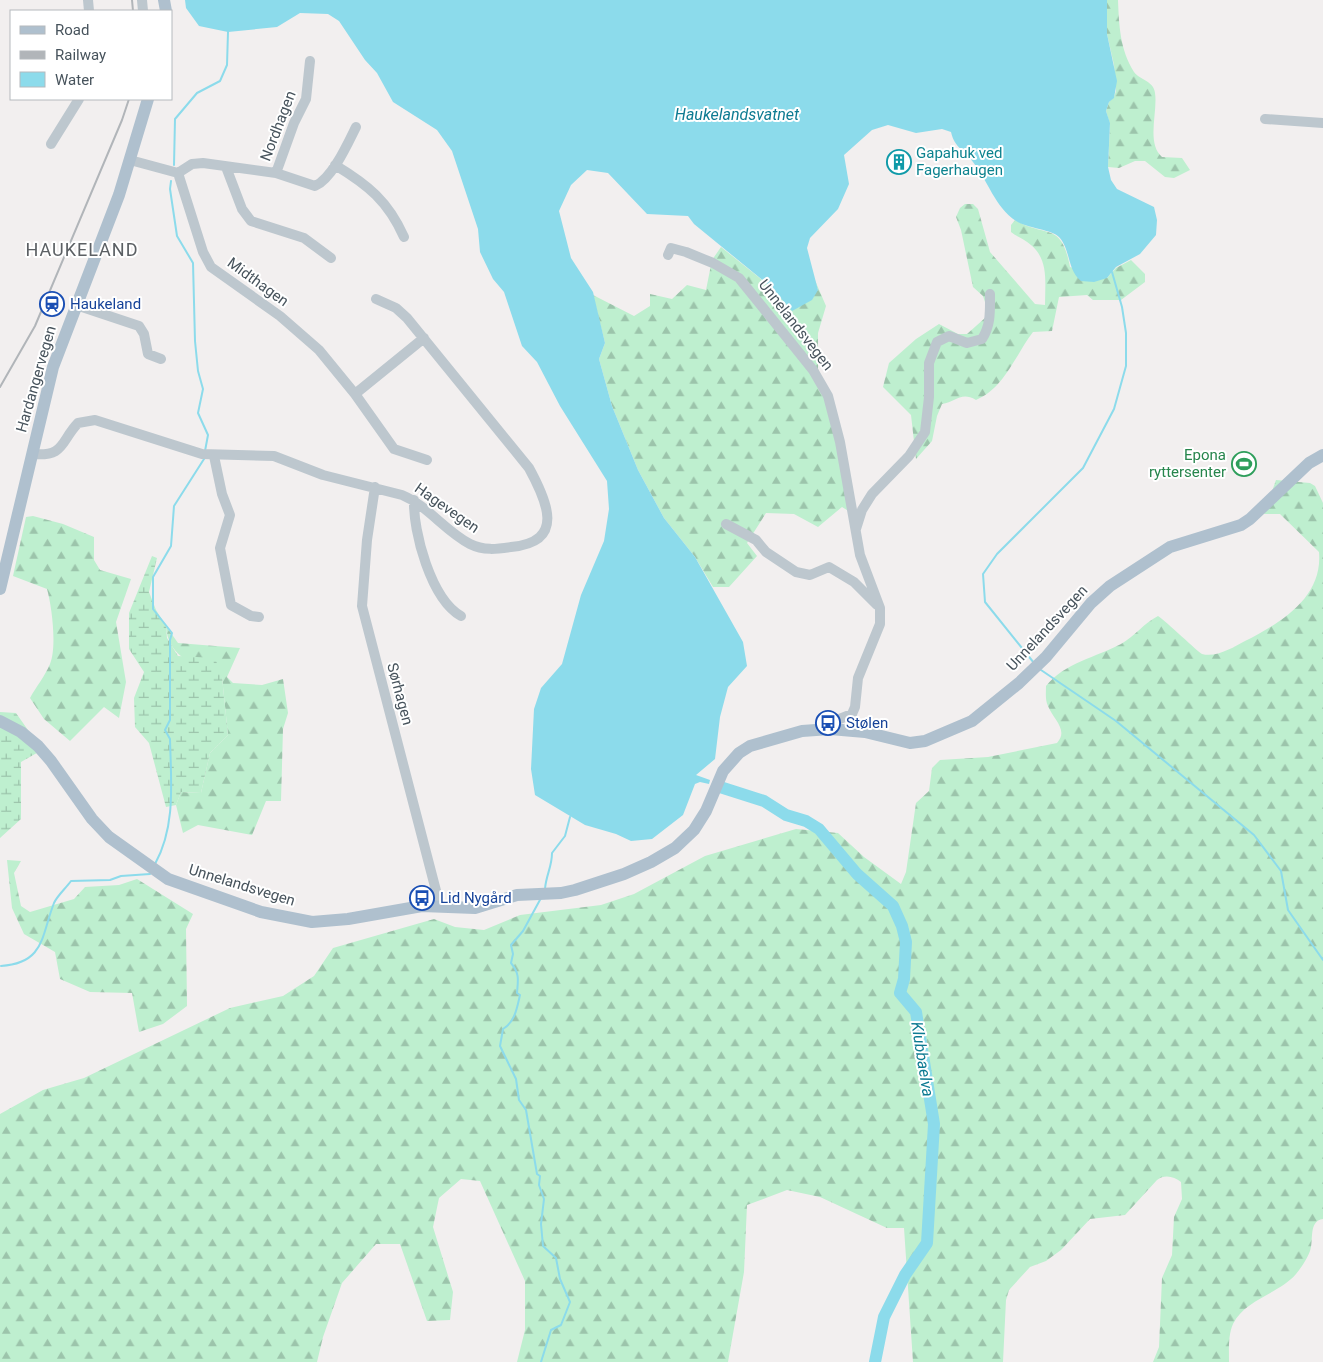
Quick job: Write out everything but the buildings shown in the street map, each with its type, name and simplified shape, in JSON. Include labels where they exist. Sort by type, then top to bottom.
[{"type":"main road","name":"Hardangervegen","points":[[0,589],[50,378],[130,160],[148,100]]},
{"type":"main road","name":"Unnelandsvegen","points":[[0,721],[21,732],[38,746],[51,761],[92,819],[109,837],[168,879],[261,912],[312,922],[348,919],[422,906],[466,909],[485,906],[517,895],[561,893],[624,874],[675,848],[694,830],[706,811],[723,771],[739,753],[750,746],[771,738],[802,731],[830,729],[856,731],[910,743],[941,736],[972,721],[1019,683],[1046,657],[1091,603],[1110,586],[1170,547],[1246,522],[1309,463],[1323,455]]},
{"type":"street","name":"Nordhagen","points":[[276,173],[296,118],[306,99],[310,60]]},
{"type":"street","points":[[51,144],[78,100]]},
{"type":"street","points":[[1265,119],[1323,123]]},
{"type":"street","name":"Nordhagen","points":[[178,173],[186,167],[197,163],[276,173],[315,186],[322,182],[335,165],[356,127]]},
{"type":"street","points":[[130,160],[178,173]]},
{"type":"street","points":[[335,165],[381,198],[404,236]]},
{"type":"street","points":[[226,167],[242,209],[252,221],[304,238],[331,258]]},
{"type":"street","name":"Midthagen","points":[[178,173],[207,262],[307,338],[328,360],[355,394],[394,449],[427,460]]},
{"type":"street","name":"Unnelandsvegen","points":[[668,255],[671,248],[686,252],[714,264],[739,278],[821,382],[828,396],[840,442],[860,555],[880,608],[880,624],[858,678],[855,707],[852,714],[832,722],[830,729]]},
{"type":"street","points":[[855,532],[862,510],[872,494],[909,456],[925,432],[929,397],[929,363],[936,342],[949,336],[967,343],[982,340],[987,332],[991,318],[990,294]]},
{"type":"street","name":"Hagevegen","points":[[32,454],[44,455],[55,452],[63,446],[78,423],[95,420],[208,455],[254,454],[274,456],[322,475],[375,487],[414,500],[456,535],[483,549],[531,544],[543,535],[548,524],[543,497],[529,468],[424,338],[396,308],[376,299]]},
{"type":"street","points":[[76,305],[139,326],[144,334],[148,354],[160,359]]},
{"type":"street","points":[[355,394],[424,338]]},
{"type":"street","points":[[208,455],[230,515],[220,548],[231,605],[251,616],[259,617]]},
{"type":"street","name":"Sørhagen","points":[[375,487],[367,540],[362,606],[440,906]]},
{"type":"street","points":[[414,500],[415,522],[426,562],[443,600],[453,612],[461,616]]},
{"type":"street","points":[[726,524],[756,540],[766,552],[796,572],[810,575],[829,567],[854,582],[880,608]]},
{"type":"green space","points":[[1107,0],[1118,0],[1121,37],[1129,64],[1137,75],[1154,89],[1156,101],[1154,136],[1157,151],[1162,157],[1182,158],[1190,170],[1174,178],[1165,177],[1145,161],[1135,161],[1119,168],[1108,167],[1110,124],[1106,111],[1116,91],[1114,65],[1107,34]]},
{"type":"green space","points":[[965,204],[973,204],[978,209],[990,252],[1035,304],[1045,305],[1045,272],[1037,251],[1026,241],[1011,232],[1011,225],[1015,220],[1026,226],[1057,236],[1062,242],[1070,267],[1107,278],[1116,268],[1131,260],[1145,274],[1145,282],[1121,300],[1093,300],[1087,295],[1059,297],[1052,331],[1033,332],[1009,370],[986,395],[976,400],[962,397],[942,404],[937,416],[932,441],[916,459],[911,415],[883,387],[889,363],[916,339],[939,324],[958,334],[967,334],[985,318],[985,302],[983,296],[973,287],[961,230],[956,217],[960,208]]},
{"type":"green space","points":[[721,247],[771,287],[792,310],[818,290],[814,278],[826,306],[818,333],[818,369],[855,515],[842,507],[818,527],[794,514],[766,513],[747,543],[757,556],[729,587],[713,587],[695,557],[664,518],[638,470],[612,406],[599,359],[605,343],[593,295],[634,316],[650,306],[650,294],[672,299],[687,285],[706,290],[712,260]]},
{"type":"green space","points":[[1276,480],[1310,483],[1315,486],[1323,503],[1323,1219],[1315,1223],[1313,1227],[1310,1251],[1296,1274],[1281,1287],[1254,1302],[1238,1315],[1230,1333],[1229,1362],[1153,1362],[1159,1347],[1162,1278],[1172,1255],[1174,1217],[1182,1199],[1181,1182],[1166,1176],[1157,1180],[1125,1215],[1090,1219],[1061,1250],[1046,1261],[1030,1267],[1009,1290],[1006,1300],[1003,1362],[913,1362],[904,1228],[887,1228],[820,1197],[787,1190],[747,1205],[744,1272],[728,1362],[517,1362],[525,1330],[525,1281],[480,1181],[461,1179],[439,1198],[433,1227],[453,1292],[450,1320],[427,1321],[400,1244],[376,1244],[342,1283],[323,1337],[317,1362],[0,1362],[0,1114],[43,1090],[84,1078],[230,1008],[283,996],[314,976],[333,948],[434,919],[455,927],[484,930],[520,915],[601,905],[634,894],[705,856],[796,829],[838,833],[864,857],[901,884],[906,872],[916,803],[929,791],[932,768],[940,760],[988,757],[1057,743],[1060,738],[1061,729],[1050,711],[1046,696],[1046,686],[1053,678],[1081,661],[1121,644],[1158,616],[1202,654],[1207,655],[1230,649],[1272,626],[1297,607],[1307,596],[1314,583],[1318,568],[1319,552],[1280,514],[1264,514]]},
{"type":"green space","points":[[33,516],[63,524],[94,537],[94,560],[100,570],[131,579],[116,622],[126,682],[119,718],[104,707],[70,741],[44,719],[30,698],[46,673],[53,648],[51,606],[47,589],[13,576],[26,517]]},
{"type":"green space","points":[[152,556],[157,558],[149,592],[156,610],[166,626],[167,638],[178,656],[215,658],[222,677],[228,735],[210,753],[201,793],[181,792],[176,805],[166,807],[149,743],[135,727],[134,698],[144,672],[129,649],[129,613]]},
{"type":"green space","points":[[166,626],[178,643],[240,648],[227,677],[233,683],[262,685],[283,679],[288,713],[283,729],[281,801],[266,801],[252,835],[198,825],[183,833],[176,805],[181,792],[201,793],[210,753],[228,735],[222,677],[194,664],[178,653],[168,637]]},
{"type":"green space","points":[[0,712],[16,713],[42,750],[21,762],[21,819],[0,838]]},
{"type":"green space","points":[[7,860],[21,861],[14,873],[21,906],[30,912],[74,899],[85,887],[119,885],[137,879],[193,914],[186,929],[187,1006],[163,1024],[139,1032],[132,993],[90,992],[60,979],[55,952],[24,934],[12,908]]},
{"type":"water","name":"Haukelandsvatnet","points":[[185,0],[1107,0],[1107,34],[1117,81],[1114,98],[1109,102],[1106,111],[1110,123],[1108,167],[1111,180],[1117,189],[1154,207],[1157,220],[1156,235],[1140,254],[1116,267],[1107,278],[1094,282],[1081,281],[1073,271],[1066,248],[1059,237],[1016,221],[1009,215],[997,201],[970,158],[957,146],[951,132],[942,129],[916,133],[888,125],[872,130],[844,155],[849,184],[838,209],[810,238],[807,248],[818,290],[812,300],[792,311],[771,287],[694,224],[688,216],[647,214],[608,173],[587,170],[571,185],[559,211],[571,258],[593,292],[605,343],[599,359],[612,406],[638,470],[664,518],[695,557],[743,642],[747,666],[728,687],[720,717],[715,759],[696,775],[710,780],[709,784],[700,782],[695,784],[683,815],[652,839],[631,841],[616,834],[585,825],[535,795],[531,769],[534,709],[541,688],[562,664],[581,595],[604,541],[609,509],[607,481],[560,406],[537,362],[522,346],[504,292],[493,279],[480,252],[478,229],[452,151],[437,130],[393,102],[377,73],[365,60],[339,21],[328,14],[300,13],[277,27],[228,32],[199,26],[186,8]]},
{"type":"waterway","points":[[174,165],[175,119],[197,93],[220,81],[227,65],[228,32]]},
{"type":"waterway","points":[[171,181],[170,189],[177,236],[193,263],[195,341],[198,371],[203,389],[198,413],[208,435],[205,451]]},
{"type":"waterway","points":[[1034,663],[985,602],[983,574],[997,554],[1083,468],[1114,409],[1126,366],[1126,333],[1122,307],[1112,272]]},
{"type":"waterway","points":[[155,864],[166,834],[171,803],[170,739],[165,730],[170,720],[170,640],[172,633],[153,609],[153,577],[171,546],[174,506],[204,459]]},
{"type":"waterway","points":[[1041,670],[1116,721],[1254,835],[1281,871],[1288,910],[1323,960]]},
{"type":"waterway","name":"Klubbaelva","points":[[720,787],[764,801],[786,815],[806,821],[819,829],[857,874],[893,906],[902,926],[906,942],[904,979],[900,993],[916,1012],[934,1124],[927,1243],[905,1275],[884,1317],[875,1362]]},
{"type":"waterway","points":[[545,889],[552,853],[565,836],[570,817]]},
{"type":"waterway","points":[[1,966],[26,960],[34,953],[43,937],[54,903],[71,881],[110,880],[121,876],[150,874]]},
{"type":"waterway","points":[[541,898],[523,931],[511,945],[513,954],[511,963],[517,974],[517,993],[520,995],[513,1019],[503,1029],[500,1046],[516,1079],[519,1100],[526,1110],[537,1174],[540,1176],[539,1185],[544,1199],[541,1224],[543,1246],[556,1258],[560,1279],[570,1302],[561,1325],[551,1330],[541,1362]]},
{"type":"railway","points":[[132,0],[133,10]]},
{"type":"railway","points":[[0,387],[35,326],[129,100]]},
{"type":"place","name":"Gapahuk ved Fagerhaugen","points":[[899,162]]},
{"type":"place","name":"Haukeland","points":[[52,304]]},
{"type":"place","name":"Epona ryttersenter","points":[[1244,464]]},
{"type":"place","name":"Stølen","points":[[828,723]]},
{"type":"place","name":"Lid Nygård","points":[[422,898]]},
{"type":"district","name":"HAUKELAND","points":[[82,250]]}]
